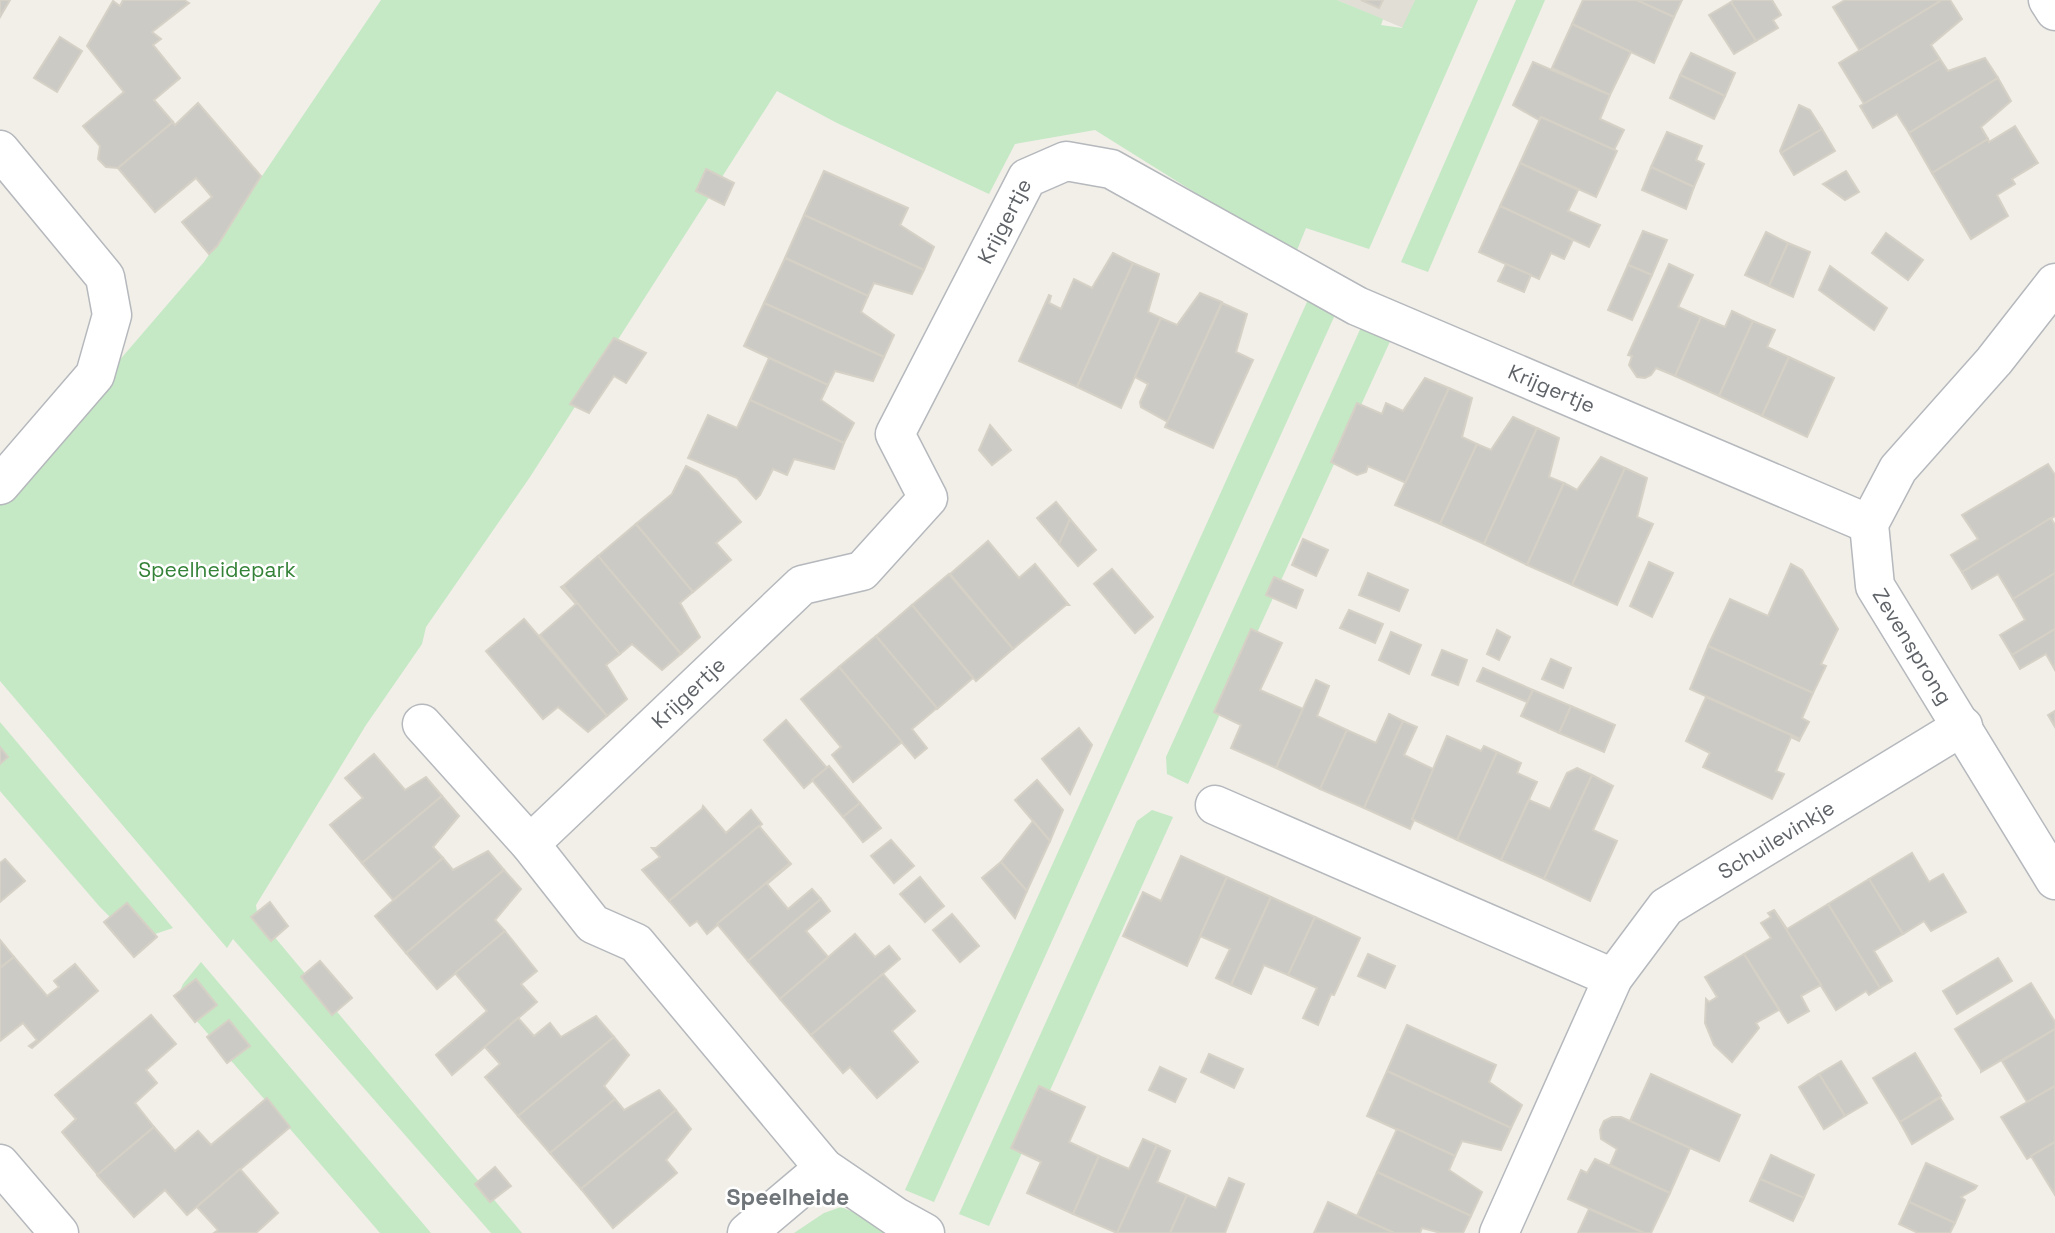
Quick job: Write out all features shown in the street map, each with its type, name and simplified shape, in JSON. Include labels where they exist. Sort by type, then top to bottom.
[{"type":"street","points":[[2049,0],[2055,11]]},
{"type":"street","points":[[0,150],[105,277],[112,316],[95,375],[0,485]]},
{"type":"street","name":"Krijgertje","points":[[530,844],[802,585],[862,571],[928,498],[895,434],[1027,178],[1066,161],[1111,169],[1357,306],[1869,524]]},
{"type":"street","points":[[1869,524],[1898,469],[1994,361],[2055,283]]},
{"type":"street","name":"Zevensprong","points":[[1869,524],[1875,586],[1962,726],[2045,840],[2055,880]]},
{"type":"street","points":[[422,724],[530,844],[593,924],[636,943],[824,1168],[896,1217],[925,1233]]},
{"type":"street","name":"Schuilevinkje","points":[[1499,1233],[1613,978],[1666,907],[1962,726]]},
{"type":"street","points":[[1214,805],[1613,978]]},
{"type":"street","points":[[0,1164],[60,1233]]},
{"type":"street","points":[[747,1233],[824,1168]]},
{"type":"shaded area","points":[[1337,0],[1415,0],[1403,28]]},
{"type":"green space","name":"Speelheidepark","points":[[381,0],[1337,0],[1383,19],[1381,25],[1402,28],[1415,0],[1478,0],[1369,249],[1306,228],[1295,255],[1095,130],[1015,144],[989,194],[837,123],[777,91],[530,477],[426,627],[422,644],[366,725],[256,905],[257,912],[267,928],[522,1233],[491,1233],[233,939],[227,948],[0,681],[0,499],[204,262]]},
{"type":"green space","points":[[1516,0],[1545,0],[1428,272],[1401,262]]},
{"type":"green space","points":[[1312,291],[1339,306],[934,1202],[905,1190]]},
{"type":"green space","points":[[1368,312],[1398,324],[1188,784],[1167,774],[1166,757]]},
{"type":"green space","points":[[0,722],[173,928],[146,937],[126,933],[100,907],[0,791]]},
{"type":"green space","points":[[1152,810],[1173,817],[989,1226],[959,1214],[1137,821]]},
{"type":"green space","points":[[201,962],[431,1233],[380,1233],[177,998],[183,984]]},
{"type":"green space","points":[[841,1207],[903,1233],[794,1233],[824,1213]]},
{"type":"building","points":[[0,0],[10,0],[0,17]]},
{"type":"building","points":[[123,0],[184,0],[189,3],[152,32],[161,39],[153,45],[180,78],[154,100],[173,122],[118,168],[106,167],[98,159],[100,146],[83,126],[124,92],[87,46],[113,1],[120,6]]},
{"type":"building","points":[[1361,0],[1383,0],[1379,8]]},
{"type":"building","points":[[1583,0],[1637,0],[1674,17],[1654,63],[1572,24]]},
{"type":"building","points":[[1637,0],[1682,0],[1674,17]]},
{"type":"building","points":[[1772,0],[1781,15],[1773,20],[1778,28],[1756,41],[1731,2]]},
{"type":"building","points":[[1845,0],[1942,0],[1860,51],[1833,7]]},
{"type":"building","points":[[1942,0],[1950,0],[1962,19],[1931,45],[1940,59],[1864,104],[1839,63]]},
{"type":"building","points":[[1731,2],[1756,41],[1734,54],[1709,15]]},
{"type":"building","points":[[1572,24],[1631,52],[1610,95],[1552,68]]},
{"type":"building","points":[[60,37],[82,51],[57,92],[34,78]]},
{"type":"building","points":[[1691,53],[1735,73],[1725,96],[1680,75]]},
{"type":"building","points":[[1985,58],[1998,78],[1909,133],[1897,114],[1873,128],[1860,106],[1940,59],[1948,71]]},
{"type":"building","points":[[1533,62],[1610,95],[1600,119],[1624,130],[1614,150],[1541,117],[1539,120],[1513,105]]},
{"type":"building","points":[[1680,75],[1725,96],[1714,119],[1670,98]]},
{"type":"building","points":[[1998,78],[2011,101],[1981,127],[1988,139],[1932,173],[1909,133]]},
{"type":"building","points":[[198,103],[261,176],[217,246],[209,254],[182,222],[212,197],[196,178],[155,212],[118,168],[173,122],[175,125]]},
{"type":"building","points":[[1799,105],[1810,110],[1822,129],[1781,153],[1780,151]]},
{"type":"building","points":[[1541,117],[1617,151],[1596,197],[1520,163]]},
{"type":"building","points":[[2015,126],[2038,163],[2012,179],[2015,184],[1997,195],[2008,216],[1971,239],[1932,173]]},
{"type":"building","points":[[1822,129],[1835,151],[1794,175],[1781,153]]},
{"type":"building","points":[[1667,132],[1702,146],[1696,160],[1704,164],[1694,187],[1651,167]]},
{"type":"building","points":[[1520,163],[1578,190],[1568,211],[1600,225],[1589,247],[1500,206]]},
{"type":"building","points":[[1651,167],[1694,187],[1686,209],[1642,190]]},
{"type":"building","points":[[706,169],[734,183],[724,205],[696,191]]},
{"type":"building","points":[[824,171],[908,208],[900,225],[934,247],[924,270],[804,215]]},
{"type":"building","points":[[1846,171],[1859,192],[1845,200],[1823,184]]},
{"type":"building","points":[[1500,206],[1573,240],[1564,259],[1551,253],[1539,279],[1479,252]]},
{"type":"building","points":[[804,215],[924,270],[912,294],[874,283],[868,296],[785,258]]},
{"type":"building","points":[[1643,231],[1667,240],[1652,275],[1628,265]]},
{"type":"building","points":[[1766,232],[1788,243],[1769,286],[1745,275]]},
{"type":"building","points":[[1886,233],[1923,260],[1908,280],[1872,253]]},
{"type":"building","points":[[1788,243],[1810,252],[1793,297],[1769,286]]},
{"type":"building","points":[[1113,253],[1133,263],[1077,387],[1019,361],[1049,295],[1049,303],[1061,309],[1074,279],[1092,288]]},
{"type":"building","points":[[785,258],[868,296],[861,312],[894,335],[884,357],[764,303]]},
{"type":"building","points":[[1133,263],[1159,274],[1148,312],[1161,318],[1121,408],[1077,387]]},
{"type":"building","points":[[1506,264],[1531,275],[1524,292],[1498,281]]},
{"type":"building","points":[[1669,264],[1693,275],[1678,307],[1701,317],[1675,376],[1656,368],[1645,378],[1637,377],[1629,365],[1632,356],[1628,355]]},
{"type":"building","points":[[1628,265],[1652,275],[1632,320],[1608,310]]},
{"type":"building","points":[[1830,266],[1887,308],[1874,330],[1819,290]]},
{"type":"building","points":[[1200,293],[1222,302],[1168,422],[1141,407],[1140,402],[1148,384],[1135,377],[1161,318],[1177,325]]},
{"type":"building","points":[[764,303],[884,357],[873,381],[835,371],[828,385],[744,346]]},
{"type":"building","points":[[1222,303],[1247,314],[1236,352],[1253,360],[1213,448],[1165,427]]},
{"type":"building","points":[[1732,311],[1753,321],[1719,396],[1675,376],[1701,317],[1725,327]]},
{"type":"building","points":[[1753,321],[1775,330],[1767,347],[1789,357],[1762,416],[1719,396]]},
{"type":"building","points":[[614,338],[646,353],[626,383],[614,376],[589,413],[570,404]]},
{"type":"building","points":[[1789,357],[1834,378],[1807,437],[1762,416]]},
{"type":"building","points":[[769,358],[828,385],[821,400],[854,423],[844,443],[750,400]]},
{"type":"building","points":[[1425,378],[1449,388],[1406,483],[1368,466],[1366,472],[1357,475],[1331,462],[1357,403],[1382,414],[1386,403],[1403,411]]},
{"type":"building","points":[[1449,388],[1472,398],[1462,437],[1477,444],[1440,524],[1395,505]]},
{"type":"building","points":[[750,400],[844,443],[834,469],[794,459],[787,475],[773,469],[756,499],[737,478],[688,458],[708,415],[737,428]]},
{"type":"building","points":[[1513,417],[1537,428],[1484,544],[1440,524],[1477,444],[1491,450]]},
{"type":"building","points":[[990,425],[1011,450],[992,465],[979,450]]},
{"type":"building","points":[[1537,428],[1559,438],[1549,477],[1564,483],[1527,565],[1484,544]]},
{"type":"building","points":[[1601,457],[1625,468],[1572,585],[1527,565],[1564,483],[1577,490]]},
{"type":"building","points":[[2048,464],[2055,475],[2055,516],[1962,572],[1951,555],[1978,539],[1962,515]]},
{"type":"building","points":[[686,466],[698,472],[741,522],[716,543],[731,560],[693,592],[636,524],[672,494]]},
{"type":"building","points":[[1625,468],[1647,478],[1637,517],[1653,524],[1617,605],[1572,585]]},
{"type":"building","points":[[1056,502],[1070,519],[1059,544],[1037,518]]},
{"type":"building","points":[[2051,518],[2055,525],[2055,573],[2013,599],[1998,574],[1972,589],[1962,572]]},
{"type":"building","points":[[1070,519],[1096,550],[1078,566],[1059,544]]},
{"type":"building","points":[[636,524],[693,592],[680,603],[700,637],[681,654],[598,556]]},
{"type":"building","points":[[1303,539],[1328,550],[1316,576],[1292,565]]},
{"type":"building","points":[[988,541],[1019,578],[1035,564],[1069,605],[1013,649],[950,574]]},
{"type":"building","points":[[598,556],[681,654],[662,670],[632,644],[620,654],[563,586]]},
{"type":"building","points":[[1649,562],[1673,573],[1652,617],[1630,606]]},
{"type":"building","points":[[1791,564],[1802,570],[1838,629],[1821,664],[1826,666],[1813,693],[1708,646],[1730,599],[1768,616]]},
{"type":"building","points":[[1112,569],[1153,617],[1135,633],[1094,584]]},
{"type":"building","points":[[1368,573],[1408,590],[1399,611],[1359,595]]},
{"type":"building","points":[[2055,573],[2055,629],[2012,655],[2000,635],[2025,620],[2013,599]]},
{"type":"building","points":[[949,574],[1013,649],[976,681],[912,605]]},
{"type":"building","points":[[1274,577],[1303,590],[1296,608],[1266,595]]},
{"type":"building","points":[[563,586],[620,654],[606,665],[627,699],[607,716],[540,635],[576,604],[561,587]]},
{"type":"building","points":[[912,605],[973,678],[937,709],[876,636]]},
{"type":"building","points":[[1349,610],[1383,624],[1375,643],[1340,628]]},
{"type":"building","points":[[524,619],[607,716],[588,732],[558,707],[543,719],[486,651]]},
{"type":"building","points":[[1251,629],[1282,643],[1260,690],[1303,709],[1276,768],[1231,748],[1241,725],[1214,712]]},
{"type":"building","points":[[2055,629],[2055,670],[2046,654],[2020,669],[2012,655]]},
{"type":"building","points":[[1497,630],[1510,637],[1499,660],[1487,654]]},
{"type":"building","points":[[1391,632],[1421,645],[1409,674],[1379,660]]},
{"type":"building","points":[[876,636],[937,708],[912,729],[927,748],[915,758],[839,667]]},
{"type":"building","points":[[1708,646],[1813,693],[1802,718],[1809,722],[1800,739],[1690,689]]},
{"type":"building","points":[[1442,650],[1467,660],[1458,685],[1432,675]]},
{"type":"building","points":[[1551,659],[1571,668],[1563,688],[1542,679]]},
{"type":"building","points":[[839,667],[902,742],[853,782],[832,755],[841,747],[801,699]]},
{"type":"building","points":[[1483,668],[1533,690],[1527,702],[1477,681]]},
{"type":"building","points":[[1316,680],[1329,686],[1317,716],[1347,730],[1320,789],[1276,768]]},
{"type":"building","points":[[1533,690],[1571,706],[1559,733],[1521,716]]},
{"type":"building","points":[[1706,697],[1800,739],[1799,741],[1791,737],[1776,771],[1784,774],[1772,799],[1703,767],[1710,753],[1686,741]]},
{"type":"building","points":[[1571,706],[1615,725],[1604,752],[1559,733]]},
{"type":"building","points":[[2055,711],[2055,727],[2048,715]]},
{"type":"building","points":[[1389,714],[1403,721],[1364,808],[1320,789],[1347,730],[1376,743]]},
{"type":"building","points":[[786,720],[827,768],[804,788],[764,740]]},
{"type":"building","points":[[1403,721],[1417,727],[1404,755],[1435,770],[1410,829],[1364,808]]},
{"type":"building","points":[[1079,728],[1092,745],[1070,794],[1042,759]]},
{"type":"building","points":[[1447,736],[1481,751],[1484,746],[1497,752],[1457,840],[1412,819]]},
{"type":"building","points":[[0,747],[8,757],[0,764]]},
{"type":"building","points":[[1497,752],[1521,763],[1517,773],[1537,782],[1501,860],[1457,840]]},
{"type":"building","points":[[374,754],[405,790],[426,777],[442,796],[362,863],[330,825],[363,798],[345,778]]},
{"type":"building","points":[[829,766],[860,803],[843,817],[812,780]]},
{"type":"building","points":[[1577,768],[1592,775],[1544,879],[1501,860],[1529,800],[1550,809],[1567,773]]},
{"type":"building","points":[[1592,775],[1613,786],[1593,830],[1617,841],[1590,901],[1544,879]]},
{"type":"building","points":[[1037,780],[1063,810],[1050,841],[1015,800]]},
{"type":"building","points":[[442,796],[459,816],[433,847],[443,858],[393,900],[362,863]]},
{"type":"building","points":[[860,803],[881,828],[863,842],[843,817]]},
{"type":"building","points":[[703,806],[726,833],[751,810],[762,824],[669,901],[642,870],[660,857],[652,848],[656,848]]},
{"type":"building","points":[[1033,821],[1050,841],[1027,891],[1001,862]]},
{"type":"building","points":[[759,826],[790,863],[707,934],[697,921],[690,926],[669,901]]},
{"type":"building","points":[[891,840],[914,866],[894,883],[871,856]]},
{"type":"building","points":[[488,851],[504,870],[406,953],[375,916],[443,858],[453,870]]},
{"type":"building","points":[[1912,853],[1929,882],[1943,874],[1966,912],[1931,931],[1924,921],[1903,934],[1869,879]]},
{"type":"building","points":[[1181,856],[1227,877],[1187,966],[1123,936],[1143,892],[1161,901]]},
{"type":"building","points":[[5,859],[25,881],[0,902],[0,863]]},
{"type":"building","points":[[1001,862],[1027,891],[1015,918],[982,878]]},
{"type":"building","points":[[790,863],[767,884],[788,909],[812,889],[821,899],[748,961],[717,924]]},
{"type":"building","points":[[504,870],[521,889],[495,920],[505,931],[437,989],[406,953]]},
{"type":"building","points":[[920,877],[944,906],[925,922],[900,894]]},
{"type":"building","points":[[1227,877],[1271,897],[1231,985],[1216,978],[1230,949],[1200,936]]},
{"type":"building","points":[[1869,879],[1903,934],[1874,951],[1892,981],[1880,988],[1828,904]]},
{"type":"building","points":[[1271,897],[1315,917],[1288,975],[1264,965],[1251,994],[1231,985]]},
{"type":"building","points":[[821,899],[830,911],[806,931],[828,957],[780,999],[748,961]]},
{"type":"building","points":[[270,902],[288,926],[271,941],[251,917]]},
{"type":"building","points":[[127,903],[157,937],[134,957],[104,922]]},
{"type":"building","points":[[1828,904],[1880,988],[1869,995],[1866,991],[1836,1010],[1774,910],[1787,929]]},
{"type":"building","points":[[1774,910],[1821,985],[1801,996],[1809,1011],[1788,1023],[1744,954],[1771,938],[1761,923],[1771,917],[1768,913]]},
{"type":"building","points":[[952,914],[979,946],[960,962],[933,930]]},
{"type":"building","points":[[1315,917],[1360,938],[1318,1025],[1303,1018],[1317,988],[1288,975]]},
{"type":"building","points":[[505,931],[537,971],[521,984],[537,1002],[452,1075],[436,1055],[487,1011],[455,973]]},
{"type":"building","points":[[855,934],[875,957],[889,946],[900,959],[811,1035],[780,999]]},
{"type":"building","points":[[0,940],[14,957],[0,968]]},
{"type":"building","points":[[1368,954],[1395,966],[1385,988],[1358,976]]},
{"type":"building","points":[[1744,954],[1779,1010],[1756,1023],[1759,1028],[1732,1062],[1714,1045],[1705,1023],[1706,999],[1709,1002],[1717,997],[1705,977]]},
{"type":"building","points":[[14,957],[47,996],[59,987],[54,981],[75,964],[98,991],[32,1048],[29,1046],[37,1040],[23,1023],[0,1041],[0,968]]},
{"type":"building","points":[[1998,958],[2012,981],[1957,1014],[1943,991]]},
{"type":"building","points":[[320,961],[352,998],[332,1015],[301,977]]},
{"type":"building","points":[[883,974],[915,1011],[892,1031],[918,1062],[877,1098],[850,1067],[843,1073],[811,1035]]},
{"type":"building","points":[[196,979],[217,1005],[195,1022],[174,996]]},
{"type":"building","points":[[2031,983],[2055,1022],[2055,1029],[1981,1072],[1955,1029]]},
{"type":"building","points":[[151,1015],[176,1044],[146,1070],[157,1083],[135,1103],[154,1127],[98,1175],[62,1132],[76,1119],[55,1095]]},
{"type":"building","points":[[596,1016],[614,1037],[518,1116],[485,1077],[500,1064],[485,1047],[518,1018],[534,1036],[550,1023],[561,1037]]},
{"type":"building","points":[[229,1020],[250,1046],[227,1063],[207,1037]]},
{"type":"building","points":[[1407,1025],[1496,1065],[1489,1082],[1522,1105],[1511,1128],[1387,1071]]},
{"type":"building","points":[[2055,1029],[2055,1086],[2027,1102],[2002,1061]]},
{"type":"building","points":[[614,1037],[629,1055],[604,1086],[615,1099],[550,1153],[518,1116]]},
{"type":"building","points":[[1915,1053],[1941,1096],[1900,1122],[1873,1078]]},
{"type":"building","points":[[1209,1054],[1243,1069],[1234,1088],[1201,1072]]},
{"type":"building","points":[[1841,1061],[1867,1103],[1845,1116],[1819,1074]]},
{"type":"building","points":[[1160,1067],[1186,1079],[1175,1102],[1149,1090]]},
{"type":"building","points":[[1387,1071],[1511,1128],[1501,1150],[1462,1141],[1455,1156],[1367,1116]]},
{"type":"building","points":[[1651,1074],[1740,1115],[1719,1161],[1630,1121]]},
{"type":"building","points":[[1819,1074],[1845,1116],[1824,1129],[1799,1087]]},
{"type":"building","points":[[1039,1086],[1085,1107],[1069,1142],[1099,1156],[1073,1214],[1027,1193],[1041,1162],[1011,1148]]},
{"type":"building","points":[[2055,1086],[2055,1142],[2027,1159],[2001,1117]]},
{"type":"building","points":[[659,1090],[676,1110],[581,1189],[550,1153],[615,1099],[624,1110]]},
{"type":"building","points":[[267,1098],[290,1127],[187,1215],[165,1190],[134,1217],[97,1175],[154,1127],[175,1151],[198,1131],[211,1145]]},
{"type":"building","points":[[1940,1098],[1953,1119],[1912,1144],[1900,1122]]},
{"type":"building","points":[[676,1110],[691,1129],[666,1160],[677,1173],[613,1228],[581,1189]]},
{"type":"building","points":[[1621,1117],[1690,1148],[1670,1193],[1610,1165],[1617,1149],[1601,1139],[1600,1130],[1604,1121]]},
{"type":"building","points":[[1397,1129],[1455,1156],[1449,1170],[1482,1192],[1471,1216],[1377,1172]]},
{"type":"building","points":[[1143,1139],[1157,1145],[1117,1233],[1073,1214],[1099,1156],[1129,1169]]},
{"type":"building","points":[[2055,1142],[2055,1195],[2031,1156]]},
{"type":"building","points":[[1157,1145],[1170,1151],[1157,1182],[1187,1195],[1170,1233],[1117,1233]]},
{"type":"building","points":[[1771,1155],[1814,1175],[1804,1198],[1760,1179]]},
{"type":"building","points":[[1595,1159],[1670,1193],[1651,1233],[1644,1233],[1568,1199],[1581,1170],[1587,1173]]},
{"type":"building","points":[[1926,1163],[1977,1186],[1961,1197],[1965,1200],[1955,1223],[1909,1202]]},
{"type":"building","points":[[495,1167],[511,1186],[490,1202],[475,1184]]},
{"type":"building","points":[[240,1169],[278,1213],[256,1233],[214,1233],[218,1230],[197,1207]]},
{"type":"building","points":[[1377,1172],[1471,1216],[1463,1233],[1441,1233],[1422,1228],[1420,1233],[1394,1233],[1357,1216]]},
{"type":"building","points":[[1229,1178],[1244,1184],[1225,1233],[1170,1233],[1187,1195],[1216,1208]]},
{"type":"building","points":[[1760,1179],[1804,1198],[1793,1221],[1750,1201]]},
{"type":"building","points":[[1328,1202],[1357,1216],[1394,1233],[1314,1233]]},
{"type":"building","points":[[1909,1202],[1955,1223],[1950,1233],[1918,1233],[1899,1224]]},
{"type":"building","points":[[1589,1209],[1644,1233],[1578,1233]]},
{"type":"district","name":"Speelheide","points":[[788,1197]]}]
